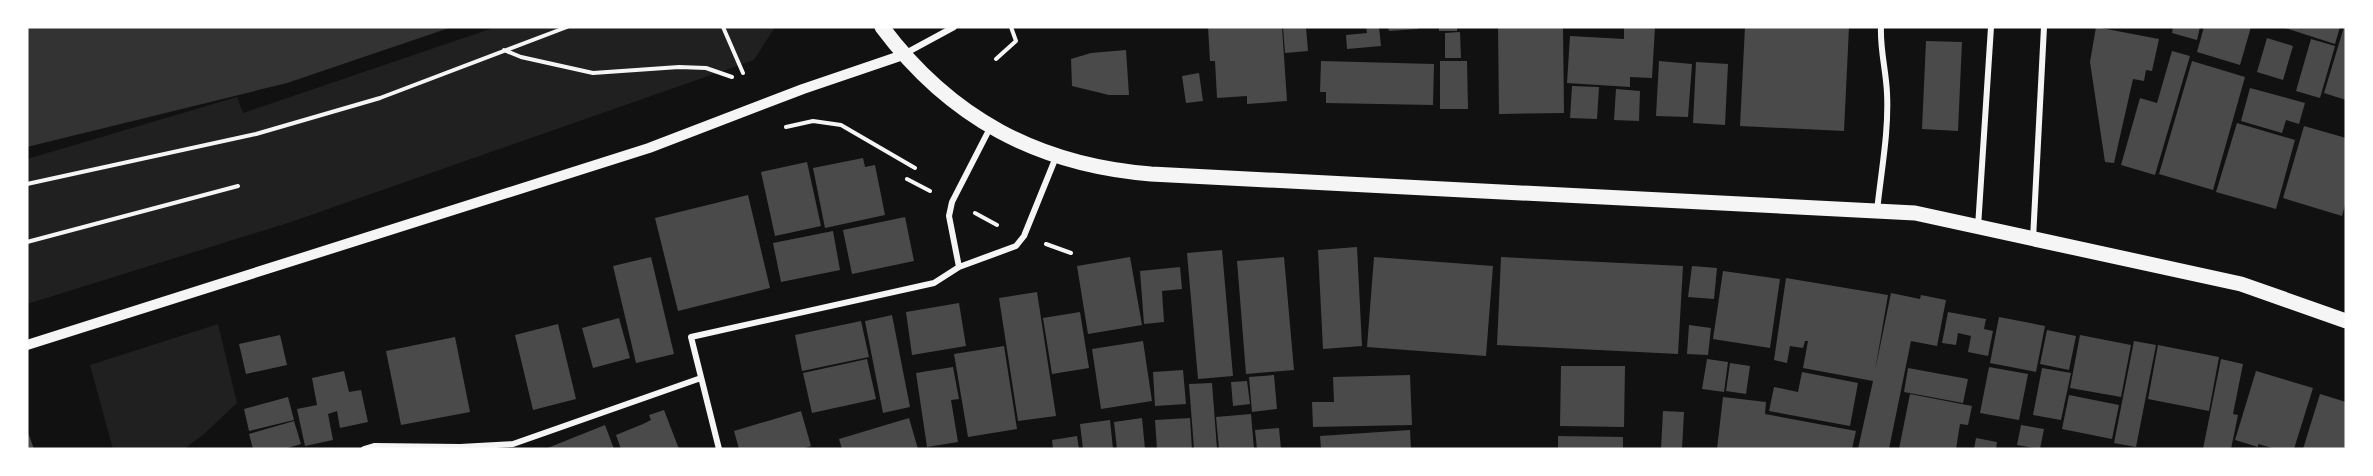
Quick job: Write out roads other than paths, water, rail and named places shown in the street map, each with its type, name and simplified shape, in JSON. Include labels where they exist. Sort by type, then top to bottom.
[{"type":"main road","points":[[882,27],[903,55],[952,101],[990,128],[1057,157],[1095,167],[1151,174],[1915,213],[2241,284],[2346,321]]},
{"type":"street","points":[[27,345],[649,148],[803,89],[903,55],[954,27]]},
{"type":"street","points":[[1877,211],[1886,131],[1887,92],[1881,49],[1881,27]]},
{"type":"street","points":[[1978,227],[1991,27]]},
{"type":"street","points":[[2033,239],[2044,27]]},
{"type":"street","points":[[959,267],[949,216],[952,202],[990,128]]},
{"type":"street","points":[[719,449],[691,337],[934,283],[959,267],[1016,246],[1024,236],[1057,157]]},
{"type":"street","points":[[364,449],[374,446],[460,447],[513,444],[701,378]]}]
